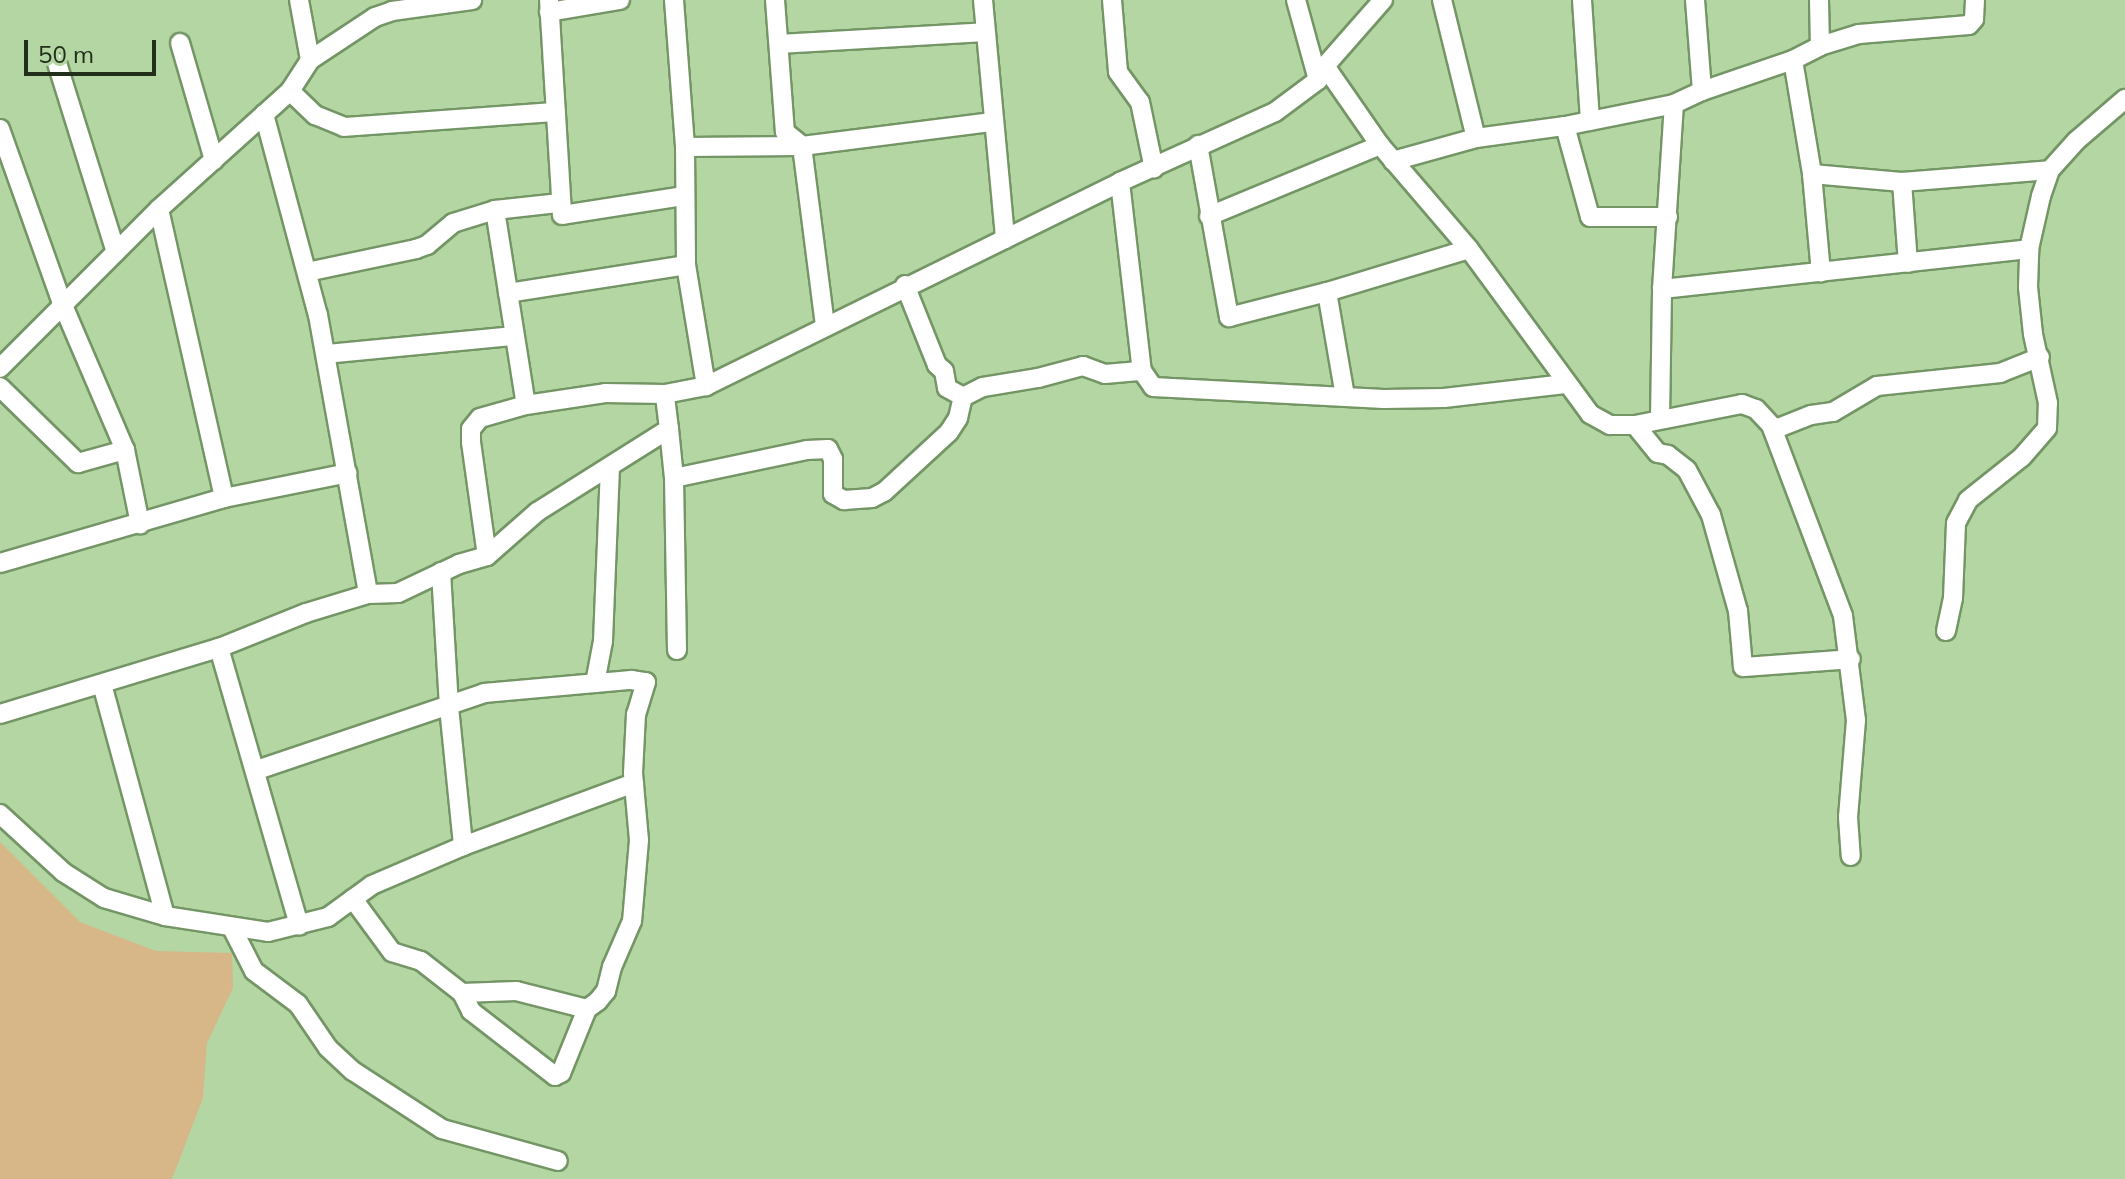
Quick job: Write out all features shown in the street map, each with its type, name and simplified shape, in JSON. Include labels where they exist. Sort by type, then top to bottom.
[{"type":"street","points":[[299,0],[310,60]]},
{"type":"street","points":[[0,368],[159,209],[290,91],[310,60],[359,25],[383,14],[472,0]]},
{"type":"street","points":[[620,0],[549,6],[558,203],[562,215],[684,196]]},
{"type":"street","points":[[674,0],[685,147],[686,265],[706,386]]},
{"type":"street","points":[[775,0],[785,132],[802,146],[825,325]]},
{"type":"street","points":[[983,0],[1005,239]]},
{"type":"street","points":[[1112,0],[1118,72],[1140,102],[1154,169]]},
{"type":"street","points":[[1296,0],[1322,73],[1469,249],[1565,384],[1599,421],[1635,425],[1742,404],[1765,417],[1773,430],[1798,505],[1843,616],[1851,659],[1856,720],[1848,817],[1851,856]]},
{"type":"street","points":[[487,556],[471,429],[480,418],[526,405],[605,393],[665,394],[706,386],[905,285],[1120,182],[1154,169],[1198,145],[1275,112],[1322,73],[1383,0]]},
{"type":"street","points":[[1442,0],[1476,138]]},
{"type":"street","points":[[1582,0],[1590,121]]},
{"type":"street","points":[[1695,0],[1702,91]]},
{"type":"street","points":[[1819,0],[1820,46]]},
{"type":"street","points":[[1393,161],[1476,138],[1565,126],[1674,104],[1702,91],[1793,60],[1820,46],[1859,34],[1969,25],[1974,19],[1975,0]]},
{"type":"street","points":[[779,44],[985,32]]},
{"type":"street","points":[[180,43],[214,160]]},
{"type":"street","points":[[1793,60],[1812,174],[1821,273]]},
{"type":"street","points":[[57,63],[116,252]]},
{"type":"street","points":[[290,91],[315,115],[344,127],[555,112]]},
{"type":"street","points":[[1946,631],[1953,598],[1956,523],[1968,500],[2022,457],[2047,428],[2048,403],[2028,287],[2034,219],[2050,170],[2076,141],[2125,99]]},
{"type":"street","points":[[1660,419],[1662,289],[1674,104]]},
{"type":"street","points":[[264,114],[326,354],[368,594]]},
{"type":"street","points":[[685,147],[802,146],[992,122]]},
{"type":"street","points":[[1565,126],[1590,217],[1668,217]]},
{"type":"street","points":[[0,129],[62,303],[125,450],[140,524]]},
{"type":"street","points":[[1198,145],[1229,317],[1327,292],[1469,249]]},
{"type":"street","points":[[1209,216],[1380,145]]},
{"type":"street","points":[[1812,174],[1902,182],[2050,170]]},
{"type":"street","points":[[1120,182],[1142,371],[1153,387],[1444,398],[1565,384]]},
{"type":"street","points":[[1902,182],[1908,263]]},
{"type":"street","points":[[307,272],[416,249],[427,245],[453,223],[495,210],[558,203]]},
{"type":"street","points":[[159,209],[224,498]]},
{"type":"street","points":[[495,210],[526,405]]},
{"type":"street","points":[[1662,289],[2029,249]]},
{"type":"street","points":[[508,293],[686,265]]},
{"type":"street","points":[[905,285],[937,365],[944,371],[947,388],[963,397]]},
{"type":"street","points":[[1327,292],[1345,396]]},
{"type":"street","points":[[326,354],[513,336]]},
{"type":"street","points":[[1773,430],[1811,415],[1833,412],[1877,386],[2000,373],[2040,357]]},
{"type":"street","points":[[963,397],[983,387],[1038,378],[1083,366],[1105,374],[1142,371]]},
{"type":"street","points":[[0,387],[78,463],[125,450]]},
{"type":"street","points":[[665,394],[674,478],[677,650]]},
{"type":"street","points":[[674,478],[807,450],[828,449],[833,459],[833,494],[844,500],[872,498],[884,492],[949,432],[958,418],[963,397]]},
{"type":"street","points":[[1635,425],[1658,453],[1668,455],[1687,470],[1711,515],[1738,611],[1743,667],[1851,659]]},
{"type":"street","points":[[0,714],[219,648],[306,613],[368,594],[398,593],[441,572],[487,556],[537,512],[669,429]]},
{"type":"street","points":[[595,683],[603,641],[610,468]]},
{"type":"street","points":[[0,563],[224,498],[348,473]]},
{"type":"street","points":[[441,572],[449,707],[463,846]]},
{"type":"street","points":[[219,648],[257,770],[299,926]]},
{"type":"street","points":[[257,770],[484,693],[631,680],[647,684],[636,714],[634,783],[639,840],[630,933],[612,967],[606,991],[587,1009],[561,1073],[555,1076],[471,1011],[462,993],[421,961],[392,952],[353,899]]},
{"type":"street","points":[[102,684],[165,916]]},
{"type":"street","points":[[0,814],[84,888],[125,907],[268,932],[328,917],[372,885],[463,846],[634,783]]},
{"type":"street","points":[[232,928],[254,971],[298,1004],[328,1048],[353,1071],[442,1129],[558,1161]]},
{"type":"street","points":[[462,993],[516,991],[587,1009]]},
{"type":"shaded area","points":[[0,842],[80,922],[156,951],[232,953],[233,988],[207,1043],[203,1098],[172,1179],[0,1179]]}]
